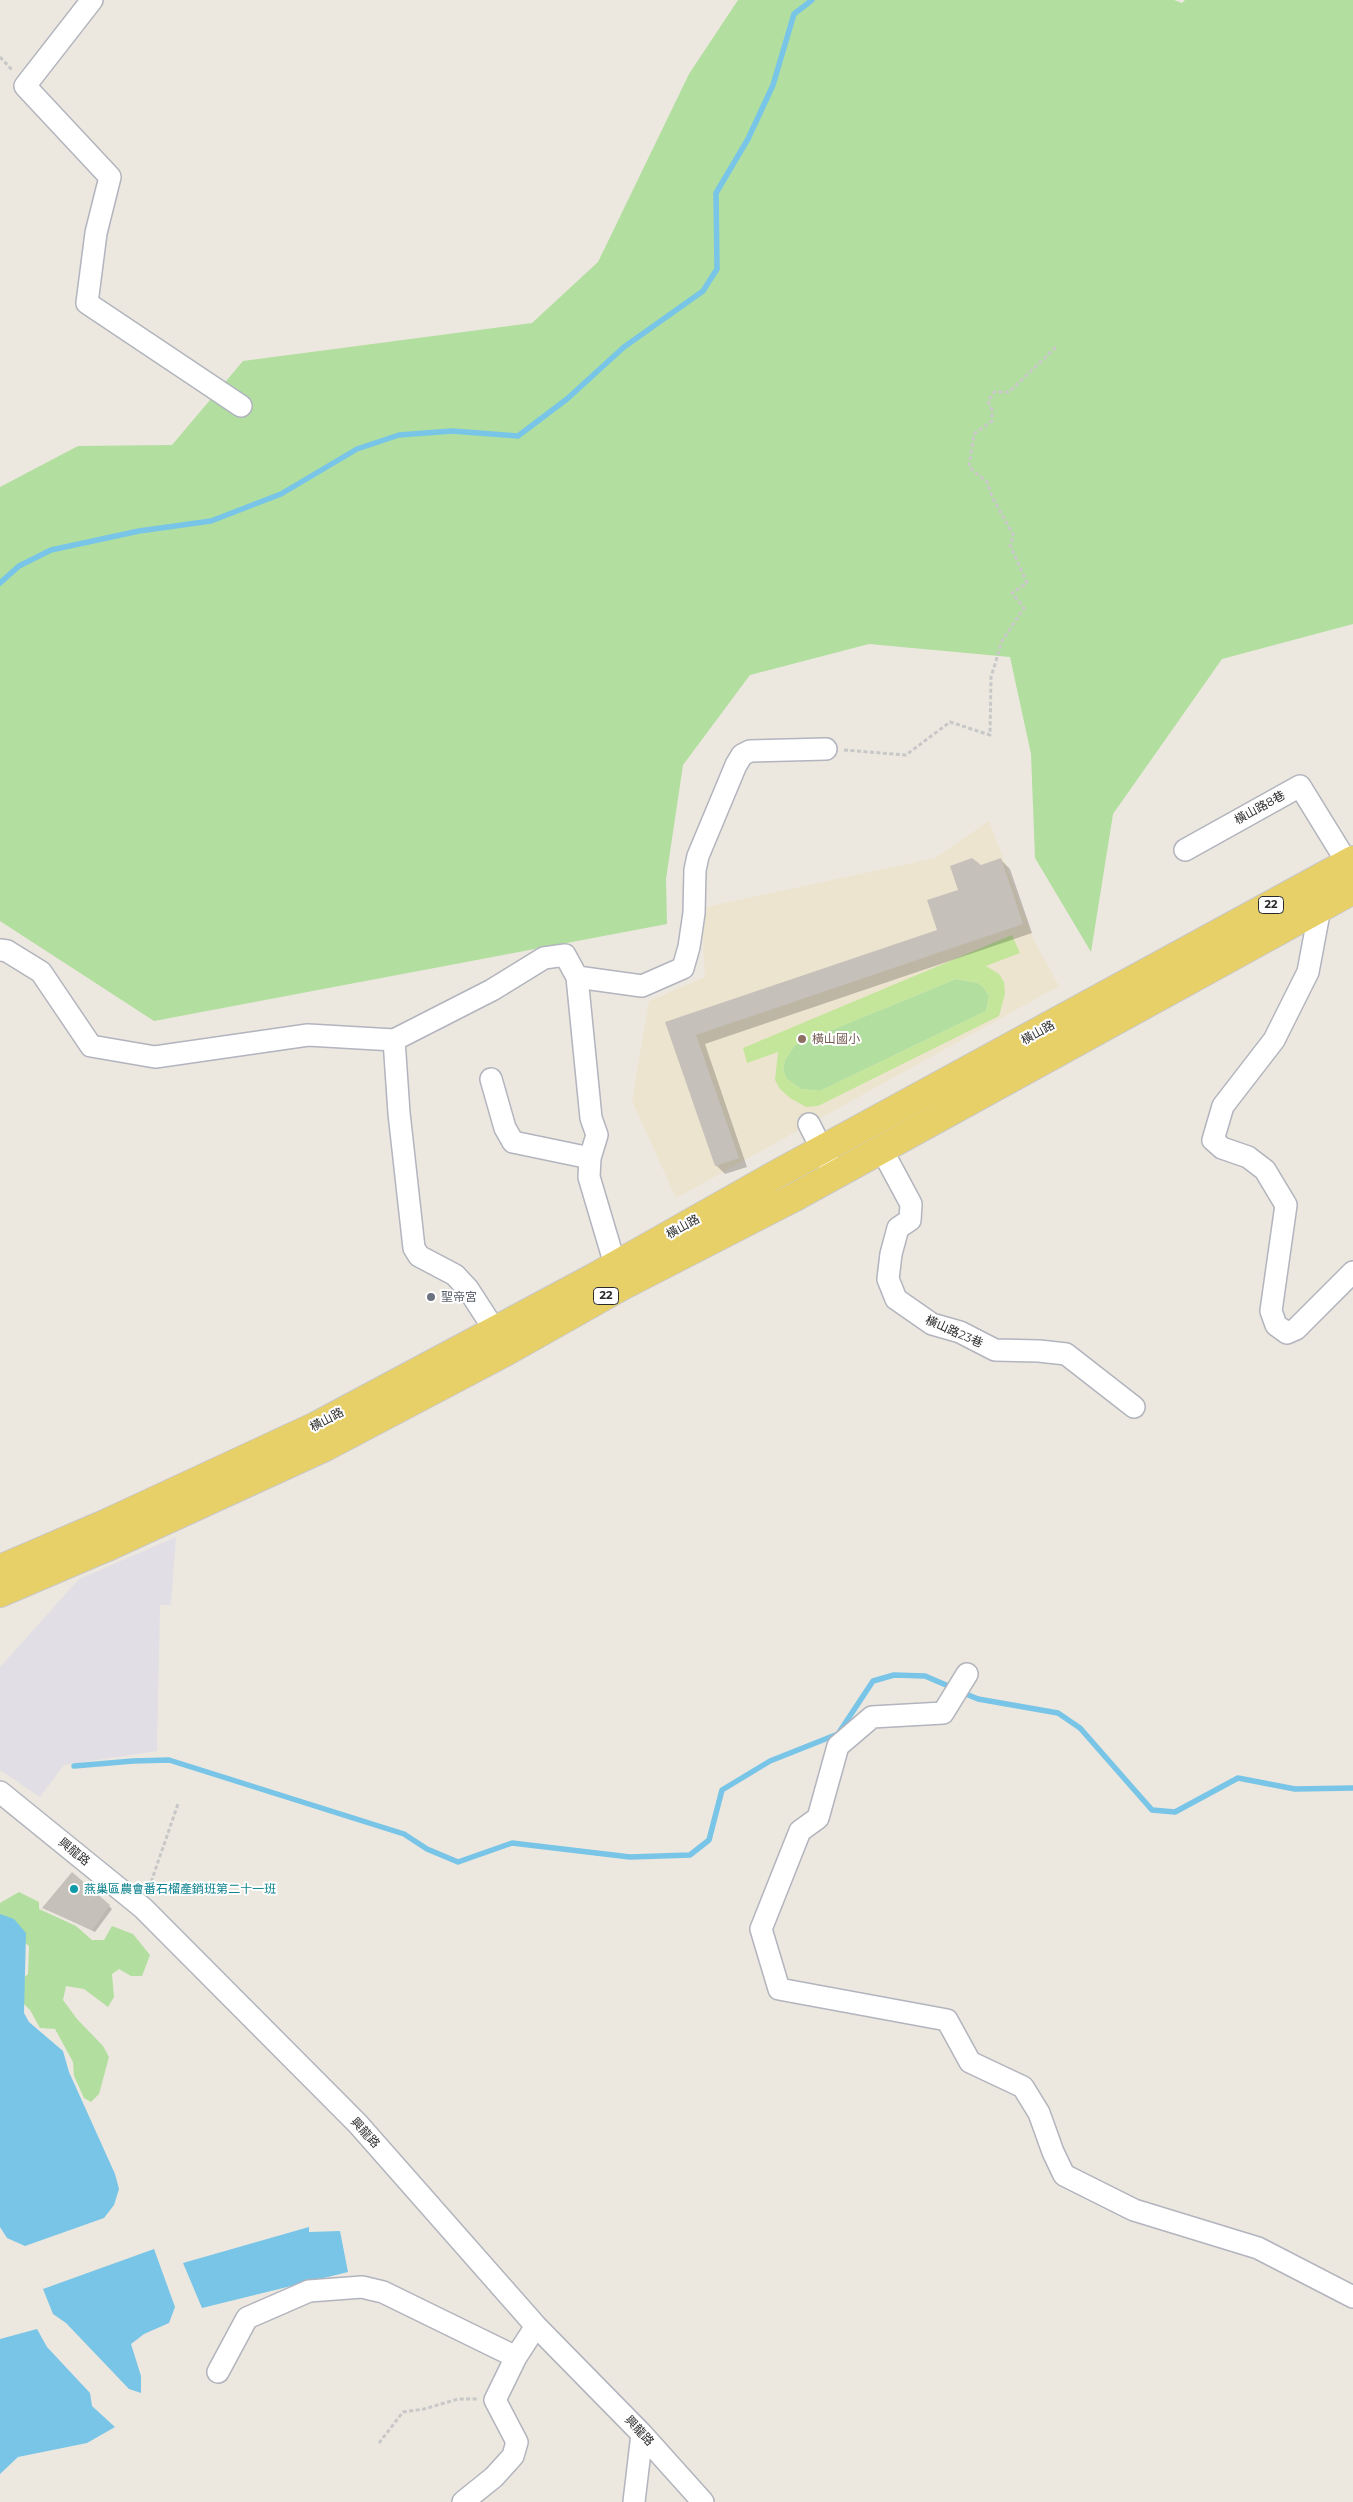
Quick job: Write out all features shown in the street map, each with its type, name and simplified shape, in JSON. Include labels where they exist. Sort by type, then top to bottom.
[{"type":"main road","name":"橫山路","points":[[0,1593],[105,1548],[325,1447],[501,1340],[618,1275],[822,1150],[1351,865]]},
{"type":"main road","name":"橫山路","points":[[618,1275],[836,1175],[1353,890]]},
{"type":"main road","name":"橫山路","points":[[0,1569],[107,1523],[501,1340]]},
{"type":"street","points":[[92,0],[25,86],[110,177],[96,233],[87,303],[241,406]]},
{"type":"street","points":[[577,977],[642,986],[682,968],[689,947],[694,913],[695,870],[698,856],[739,760],[750,751],[826,749]]},
{"type":"street","name":"橫山路8巷","points":[[1185,850],[1300,786],[1351,865]]},
{"type":"street","points":[[1320,908],[1308,972],[1274,1040],[1223,1106],[1213,1140],[1222,1148],[1248,1157],[1265,1170],[1286,1205],[1271,1311],[1276,1324],[1287,1332],[1296,1329],[1353,1272]]},
{"type":"street","points":[[0,950],[7,951],[42,972],[91,1046],[155,1056],[308,1036],[394,1040],[492,990],[544,958],[564,955],[577,977],[592,1118],[597,1135],[590,1158],[589,1177],[618,1275]]},
{"type":"street","points":[[394,1040],[399,1113],[414,1248],[419,1256],[455,1275],[468,1288],[501,1340]]},
{"type":"street","points":[[491,1079],[505,1128],[513,1142],[590,1158]]},
{"type":"street","points":[[809,1124],[836,1175]]},
{"type":"street","name":"橫山路23巷","points":[[882,1150],[911,1204],[910,1220],[898,1228],[891,1254],[888,1279],[896,1300],[932,1324],[960,1332],[995,1350],[1066,1354],[1134,1407]]},
{"type":"street","points":[[968,1674],[943,1713],[872,1717],[838,1746],[818,1818],[800,1831],[761,1929],[779,1989],[946,2020],[970,2062],[1023,2087],[1039,2113],[1053,2152],[1064,2175],[1134,2210],[1258,2248],[1353,2297]]},
{"type":"street","name":"興龍路","points":[[0,1792],[143,1908],[358,2124],[536,2326],[642,2434],[703,2502]]},
{"type":"street","points":[[218,2372],[247,2318],[309,2291],[362,2287],[383,2292],[516,2357]]},
{"type":"street","points":[[464,2502],[494,2477],[513,2456],[517,2442],[495,2400],[516,2357],[536,2326]]},
{"type":"street","points":[[634,2502],[642,2434]]},
{"type":"path","points":[[826,749],[906,755],[950,722],[990,735],[991,676],[1002,641],[1024,608],[1012,593],[1027,583],[1010,545],[1014,536],[992,497],[987,482],[969,467],[974,434],[992,421],[992,410],[988,402],[994,392],[1009,392],[1057,346]]},
{"type":"path","points":[[143,1908],[178,1804]]},
{"type":"path","points":[[379,2443],[403,2412],[424,2409],[458,2399],[495,2400]]},
{"type":"shaded area","name":"橫山國小","points":[[989,821],[1034,940],[1059,986],[676,1198],[632,1101],[649,1001],[705,977],[701,908],[935,858]]},
{"type":"shaded area","points":[[176,1537],[171,1605],[160,1605],[157,1751],[64,1765],[40,1797],[0,1770],[0,1667],[79,1579]]},
{"type":"green space","points":[[738,0],[1174,0],[1182,3],[1185,0],[1353,0],[1353,624],[1222,659],[1113,814],[1091,952],[1035,858],[1031,754],[1010,657],[869,644],[750,675],[683,765],[666,879],[667,924],[154,1021],[0,921],[0,487],[78,446],[172,445],[243,361],[532,323],[598,262],[689,74]]},
{"type":"green space","points":[[1012,935],[1020,953],[986,966],[999,974],[1004,982],[1005,994],[999,1016],[818,1106],[806,1107],[790,1098],[780,1089],[775,1080],[778,1052],[747,1063],[743,1048]],"holes":[[[956,979],[978,983],[989,996],[986,1011],[820,1091],[801,1089],[786,1078],[783,1069],[785,1060],[795,1045]]]},
{"type":"green space","points":[[956,979],[978,983],[984,988],[989,996],[986,1011],[820,1091],[801,1089],[786,1078],[783,1069],[785,1060],[795,1045]]},
{"type":"green space","points":[[19,1892],[39,1902],[39,1909],[76,1926],[92,1940],[104,1940],[112,1926],[133,1934],[150,1955],[142,1976],[131,1976],[119,1969],[112,1974],[114,1997],[108,2007],[84,1989],[66,1986],[63,2000],[77,2019],[103,2046],[109,2057],[99,2094],[91,2102],[84,2098],[74,2076],[73,2062],[55,2029],[40,2028],[30,2010],[17,1997],[20,1981],[28,1974],[29,1946],[19,1938],[0,1936],[0,1903]]},
{"type":"water","points":[[0,1914],[14,1919],[26,1933],[24,2013],[29,2022],[63,2051],[69,2072],[115,2174],[119,2189],[114,2205],[104,2218],[25,2246],[7,2238],[0,2227]]},
{"type":"water","points":[[309,2227],[309,2232],[340,2231],[348,2272],[202,2308],[183,2263]]},
{"type":"water","points":[[154,2249],[175,2307],[169,2323],[144,2334],[131,2344],[141,2376],[141,2393],[129,2389],[66,2323],[53,2314],[43,2289]]},
{"type":"water","points":[[37,2329],[47,2347],[90,2393],[92,2406],[115,2427],[87,2443],[18,2457],[0,2474],[0,2339]]},
{"type":"building","points":[[972,858],[981,865],[1001,858],[1023,924],[696,1035],[739,1158],[715,1166],[665,1022],[937,930],[927,900],[958,890],[950,866]]},
{"type":"building","name":"燕巢區農會番石榴產銷班第二十一班","points":[[72,1872],[110,1905],[92,1930],[42,1908]]},
{"type":"waterway","points":[[0,583],[19,566],[51,550],[139,531],[211,521],[281,494],[357,449],[399,435],[452,431],[518,436],[567,399],[624,347],[703,291],[717,269],[716,193],[748,139],[773,85],[794,14],[812,0]]},
{"type":"waterway","points":[[74,1766],[169,1760],[404,1834],[427,1849],[458,1862],[512,1843],[630,1857],[690,1855],[709,1840],[722,1790],[770,1761],[838,1734],[873,1681],[894,1675],[925,1676],[953,1688]]},
{"type":"waterway","points":[[961,1692],[978,1699],[1058,1713],[1080,1728],[1152,1810],[1175,1812],[1238,1778],[1295,1789],[1353,1788]]},
{"type":"place","name":"橫山國小","points":[[802,1039]]},
{"type":"place","name":"聖帝宮","points":[[431,1297]]},
{"type":"place","name":"燕巢區農會番石榴產銷班第二十一班","points":[[74,1889]]}]
